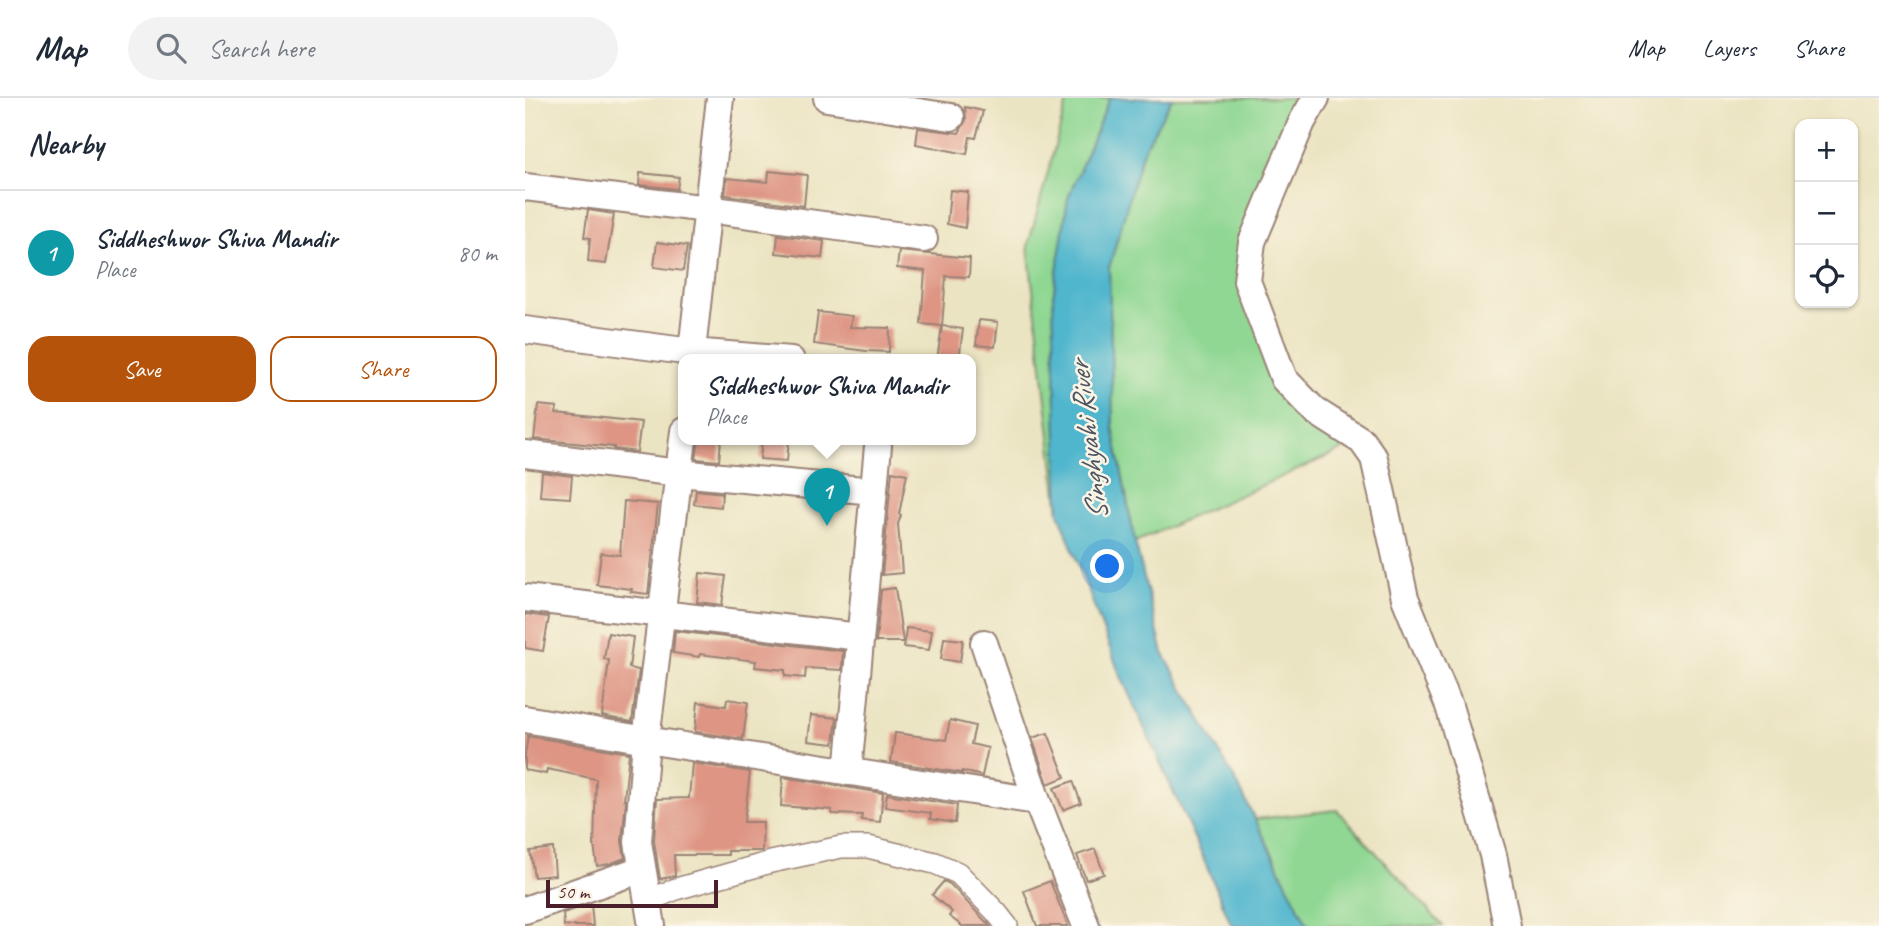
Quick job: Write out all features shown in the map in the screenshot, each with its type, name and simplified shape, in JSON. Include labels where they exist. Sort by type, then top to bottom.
[{"type":"street","points":[[692,354],[720,98]]},
{"type":"street","points":[[827,98],[951,117]]},
{"type":"street","points":[[1316,98],[1302,122],[1252,242],[1247,281],[1284,379],[1315,411],[1362,441],[1374,458],[1405,598],[1450,706],[1493,855],[1507,926]]},
{"type":"street","points":[[525,187],[924,239]]},
{"type":"street","points":[[525,330],[679,354]]},
{"type":"street","points":[[649,914],[638,842],[646,740],[682,445]]},
{"type":"street","points":[[848,772],[878,446]]},
{"type":"street","points":[[525,454],[679,473],[874,491]]},
{"type":"street","points":[[525,598],[860,637]]},
{"type":"street","points":[[984,643],[1037,801],[1086,926]]},
{"type":"street","points":[[525,719],[1037,801]]},
{"type":"street","points":[[649,914],[675,889],[771,862],[841,847],[868,846],[902,853],[958,873],[1007,926]]},
{"type":"street","points":[[525,910],[642,869]]},
{"type":"green space","points":[[1068,98],[1110,98],[1068,198],[1053,297],[1059,513],[1028,246]]},
{"type":"green space","points":[[1172,98],[1316,98],[1247,281],[1284,379],[1362,441],[1135,542],[1113,427],[1109,268],[1142,153]]},
{"type":"green space","points":[[1337,810],[1443,926],[1308,926],[1255,819]]},
{"type":"water","name":"Singhyahi River","points":[[1110,98],[1172,98],[1142,153],[1109,268],[1113,427],[1135,542],[1163,653],[1238,785],[1308,926],[1232,926],[1119,672],[1059,513],[1053,297],[1068,198]]},
{"type":"building","points":[[965,107],[983,111],[976,138],[970,137],[967,154],[916,144],[918,128],[959,133],[966,120]]},
{"type":"building","points":[[769,171],[807,175],[804,206],[725,195],[727,178],[768,182]]},
{"type":"building","points":[[640,173],[679,177],[677,189],[639,185]]},
{"type":"building","points":[[950,190],[968,192],[965,228],[947,224]]},
{"type":"building","points":[[588,210],[614,214],[606,264],[588,262],[590,238],[584,237]]},
{"type":"building","points":[[778,235],[824,241],[822,258],[776,253]]},
{"type":"building","points":[[657,242],[687,246],[683,271],[654,267]]},
{"type":"building","points":[[899,251],[970,258],[969,277],[946,276],[942,326],[921,324],[925,271],[897,268]]},
{"type":"building","points":[[818,312],[852,316],[850,327],[890,328],[889,352],[814,344]]},
{"type":"building","points":[[979,320],[998,322],[995,347],[976,345]]},
{"type":"building","points":[[942,326],[963,329],[960,354],[938,354]]},
{"type":"building","points":[[538,405],[557,407],[556,413],[641,422],[637,452],[534,439]]},
{"type":"building","points":[[698,445],[721,445],[719,461],[696,459]]},
{"type":"building","points":[[761,445],[789,445],[787,461],[760,459]]},
{"type":"building","points":[[892,471],[907,474],[898,524],[902,573],[882,575]]},
{"type":"building","points":[[542,472],[572,476],[570,498],[540,496]]},
{"type":"building","points":[[696,490],[722,493],[721,507],[694,504]]},
{"type":"building","points":[[624,501],[658,504],[648,594],[631,592],[632,589],[597,585],[601,553],[620,555]]},
{"type":"building","points":[[700,573],[726,576],[722,605],[697,602]]},
{"type":"building","points":[[895,588],[903,642],[876,642],[881,590]]},
{"type":"building","points":[[525,614],[549,617],[543,651],[525,648]]},
{"type":"building","points":[[906,628],[932,631],[929,650],[904,647]]},
{"type":"building","points":[[675,631],[843,651],[842,670],[806,668],[805,678],[785,676],[785,670],[755,667],[756,661],[673,653]]},
{"type":"building","points":[[608,633],[633,637],[629,668],[639,670],[632,722],[602,716],[609,660],[604,659]]},
{"type":"building","points":[[944,638],[963,640],[960,662],[941,659]]},
{"type":"building","points":[[727,699],[748,702],[743,739],[695,732],[698,702],[726,706]]},
{"type":"building","points":[[811,715],[837,718],[834,744],[808,741]]},
{"type":"building","points":[[950,720],[975,726],[971,744],[988,748],[982,776],[891,762],[895,733],[946,740]]},
{"type":"building","points":[[1048,733],[1065,777],[1048,784],[1032,738]]},
{"type":"building","points":[[528,736],[629,753],[622,841],[625,858],[597,866],[594,845],[596,779],[547,769],[546,774],[525,770]]},
{"type":"building","points":[[692,763],[750,772],[744,822],[763,822],[762,851],[728,851],[728,855],[674,855],[675,876],[660,879],[654,841],[657,799],[689,798]]},
{"type":"building","points":[[783,777],[883,793],[880,822],[861,820],[862,815],[832,814],[832,810],[781,806]]},
{"type":"building","points":[[1073,781],[1081,803],[1063,810],[1054,788]]},
{"type":"building","points":[[887,794],[957,805],[955,823],[930,819],[931,813],[885,807]]},
{"type":"building","points":[[553,848],[555,875],[534,877],[530,851]]},
{"type":"building","points":[[1095,849],[1104,874],[1086,880],[1077,855]]},
{"type":"building","points":[[944,881],[990,926],[962,926],[949,916],[952,912],[932,895]]},
{"type":"building","points":[[1050,881],[1068,926],[1037,926],[1024,891]]},
{"type":"building","points":[[591,904],[593,926],[564,926],[563,913]]},
{"type":"place","name":"Siddheshwor Shiva Mandir","points":[[827,526]]}]
